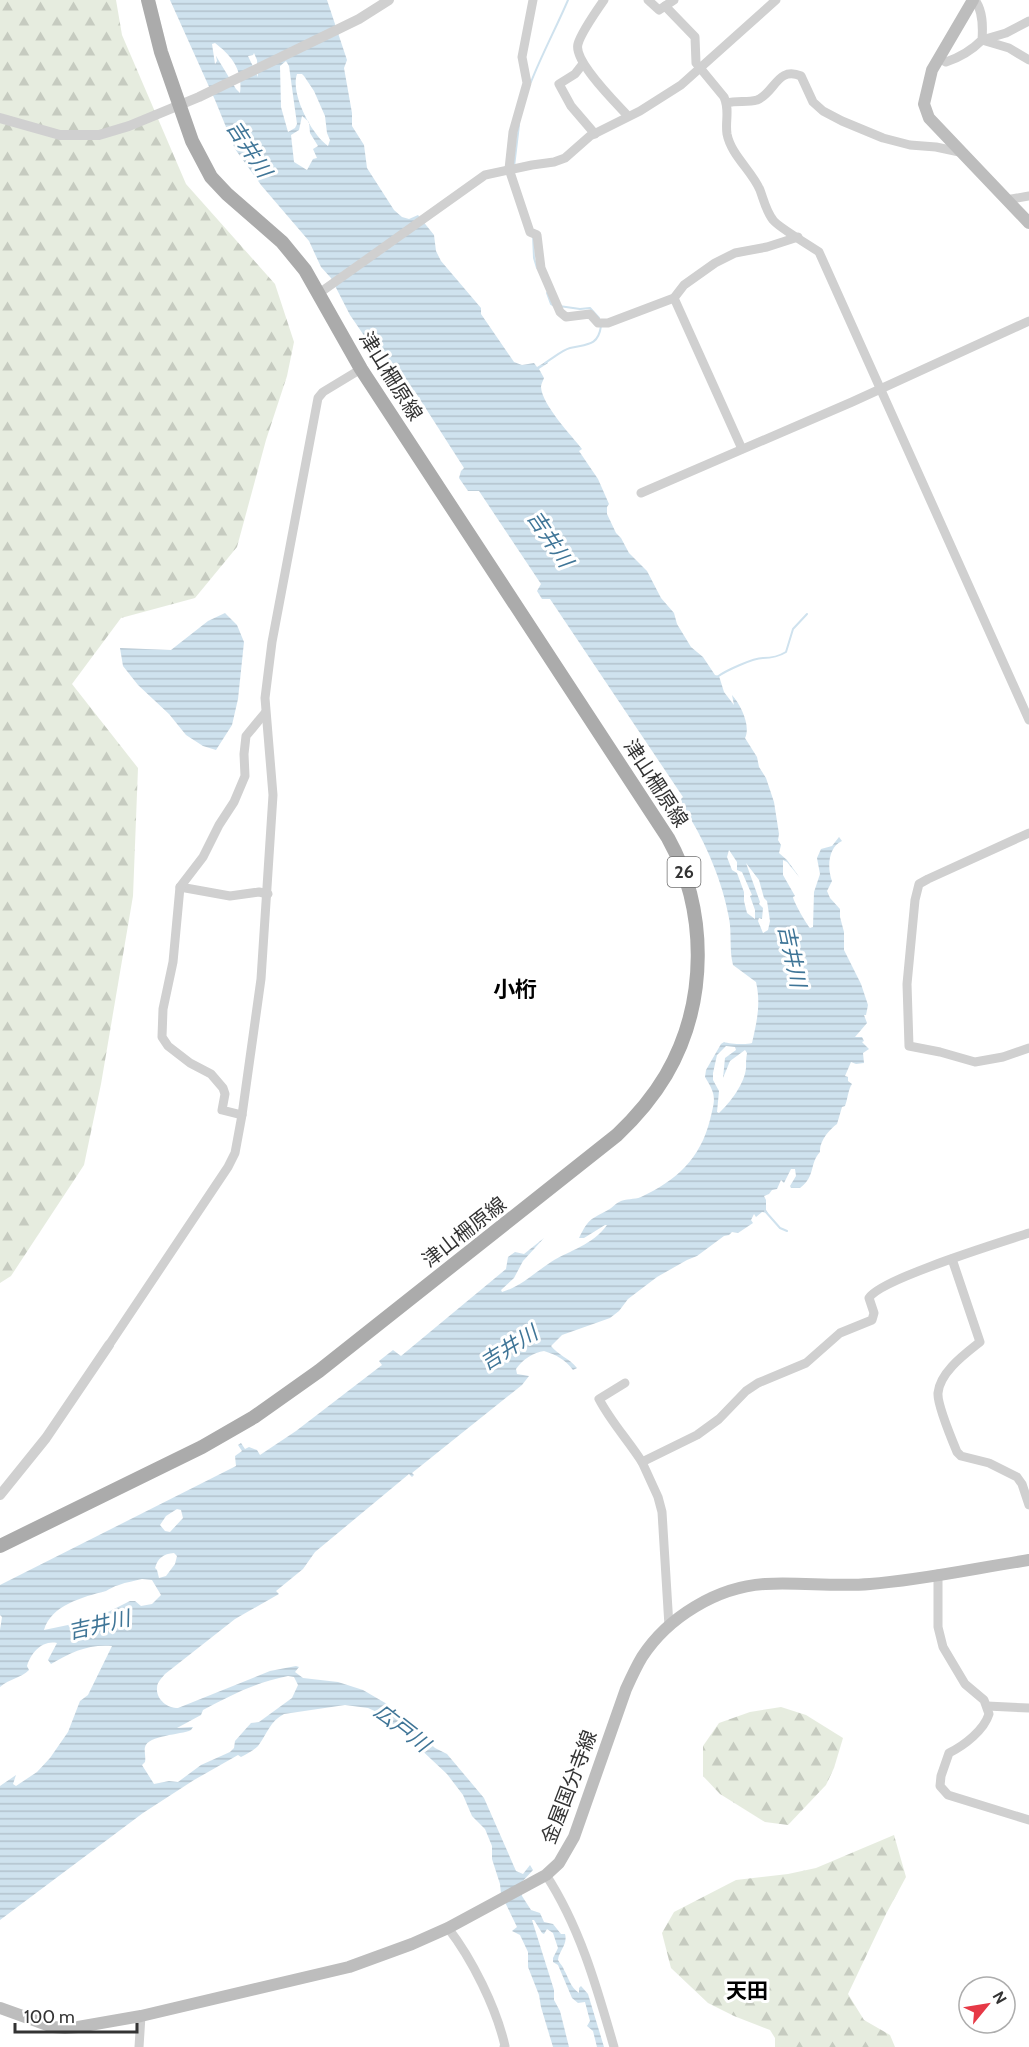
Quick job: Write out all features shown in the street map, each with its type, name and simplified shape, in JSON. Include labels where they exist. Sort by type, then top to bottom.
[{"type":"main road","name":"津山柵原線","points":[[0,1546],[254,1418],[319,1371],[617,1135],[655,1093],[676,1057],[684,1037],[695,992],[698,952],[695,913],[686,875],[678,855],[658,820],[362,369],[324,290],[293,255],[211,177],[192,141],[161,51],[148,0]]},
{"type":"main road","points":[[974,0],[932,70],[924,104],[929,118],[1029,223]]},
{"type":"main road","name":"金屋国分寺線","points":[[0,2008],[53,2027],[65,2028],[141,2016],[348,1967],[448,1928],[544,1876],[560,1863],[570,1846],[634,1672],[647,1650],[669,1626],[690,1611],[712,1598],[745,1587],[780,1584],[850,1585],[893,1582],[1029,1560]]},
{"type":"street","points":[[0,118],[60,135],[99,135],[129,126],[198,97],[359,19],[389,0]]},
{"type":"street","points":[[533,0],[522,57],[527,83],[513,132],[509,170],[530,232],[537,235],[541,268],[560,312],[566,317],[591,314],[598,323],[608,323],[674,298],[684,285],[715,263],[735,253],[767,247],[798,237]]},
{"type":"street","points":[[604,0],[577,45],[582,64],[628,116]]},
{"type":"street","points":[[648,0],[659,10],[674,0]]},
{"type":"street","points":[[324,290],[485,176],[565,158],[595,134],[681,85],[776,0]]},
{"type":"street","points":[[974,0],[980,7],[982,40]]},
{"type":"street","points":[[665,6],[694,38],[698,68],[724,97],[727,103],[727,133],[732,146],[749,170],[774,222],[819,252],[1029,720]]},
{"type":"street","points":[[939,58],[946,62],[956,58],[971,51],[982,40],[1006,33],[1029,21]]},
{"type":"street","points":[[982,40],[1009,48],[1029,60]]},
{"type":"street","points":[[582,64],[575,74],[559,84],[571,106],[595,134]]},
{"type":"street","points":[[727,103],[760,99],[787,74],[794,73],[801,76],[813,102],[842,121],[883,138],[910,146],[936,147],[963,153]]},
{"type":"street","points":[[1006,200],[1029,196]]},
{"type":"street","points":[[674,298],[742,449]]},
{"type":"street","points":[[641,493],[1029,321]]},
{"type":"street","points":[[0,1495],[46,1438],[228,1167],[235,1153],[261,980],[268,894],[273,795],[265,698],[272,642],[318,398],[323,392],[362,369]]},
{"type":"street","points":[[242,1115],[222,1110],[225,1094],[223,1088],[211,1074],[190,1063],[168,1046],[162,1037],[163,1009],[173,962],[180,887],[203,857],[234,802],[245,776],[246,736],[265,713]]},
{"type":"street","points":[[1029,833],[919,884],[915,900],[907,984],[909,1046],[975,1062],[1003,1057],[1029,1048]]},
{"type":"street","points":[[180,887],[230,896],[260,892],[268,894]]},
{"type":"street","points":[[642,1462],[697,1435],[758,1383],[806,1363],[840,1333],[872,1320],[874,1313],[869,1298],[876,1290],[927,1268],[1029,1233]]},
{"type":"street","points":[[952,1259],[980,1342],[950,1370],[941,1383],[937,1396],[957,1452],[961,1456],[989,1463],[1017,1477],[1022,1484],[1029,1505]]},
{"type":"street","points":[[625,1383],[599,1399],[615,1427],[630,1443],[642,1462],[658,1497],[662,1512],[669,1626]]},
{"type":"street","points":[[938,1574],[938,1627],[943,1647],[965,1684],[984,1700],[989,1714],[986,1723],[960,1748],[950,1753],[941,1776],[940,1786],[948,1795],[1029,1820]]},
{"type":"street","points":[[987,1706],[1029,1708]]},
{"type":"street","points":[[544,1876],[577,1934],[596,1983],[615,2047]]},
{"type":"street","points":[[448,1928],[464,1948],[501,2026],[504,2047]]},
{"type":"street","points":[[139,2047],[141,2016]]},
{"type":"green space","points":[[0,0],[116,0],[122,35],[186,184],[275,284],[294,342],[287,376],[266,440],[237,547],[195,598],[121,618],[72,684],[138,768],[133,896],[101,1084],[84,1165],[11,1276],[0,1283]]},
{"type":"green space","points":[[781,1707],[806,1715],[843,1738],[826,1785],[788,1825],[765,1822],[720,1794],[703,1776],[703,1746],[719,1723],[750,1712]]},
{"type":"green space","points":[[894,1835],[906,1877],[848,1994],[864,2020],[890,2035],[895,2047],[775,2047],[775,2038],[770,2030],[708,2003],[671,1968],[662,1933],[674,1912],[736,1880],[816,1868]]},
{"type":"water","points":[[170,0],[327,0],[347,60],[344,68],[352,126],[364,145],[367,168],[394,210],[402,217],[409,219],[418,215],[434,235],[436,251],[441,261],[481,308],[481,314],[514,362],[522,365],[534,363],[537,367],[547,361],[548,363],[539,369],[544,378],[541,386],[546,402],[582,449],[579,451],[598,479],[609,504],[607,514],[616,533],[629,553],[647,571],[661,598],[674,613],[677,624],[691,647],[703,657],[715,675],[719,676],[724,692],[734,705],[732,695],[742,710],[747,728],[745,738],[757,757],[774,802],[778,840],[781,845],[779,853],[800,878],[783,860],[783,875],[810,928],[813,927],[814,892],[820,874],[817,858],[821,849],[832,846],[839,837],[842,841],[831,853],[829,870],[832,881],[827,891],[840,909],[844,950],[861,984],[868,1005],[866,1015],[864,1015],[867,1023],[855,1037],[862,1037],[864,1041],[862,1042],[869,1049],[863,1053],[864,1063],[851,1062],[845,1076],[852,1084],[845,1106],[842,1107],[837,1124],[823,1140],[805,1184],[800,1188],[791,1188],[796,1176],[795,1169],[791,1169],[784,1183],[781,1180],[777,1189],[764,1196],[768,1213],[762,1212],[756,1217],[754,1214],[751,1220],[753,1223],[738,1233],[732,1232],[724,1236],[697,1256],[657,1277],[628,1299],[610,1318],[562,1335],[551,1346],[577,1368],[573,1370],[560,1358],[544,1351],[525,1360],[516,1369],[517,1374],[529,1376],[522,1385],[412,1473],[414,1475],[412,1477],[409,1474],[315,1552],[303,1569],[276,1591],[279,1594],[235,1619],[165,1674],[157,1686],[158,1696],[163,1702],[178,1708],[270,1671],[296,1666],[299,1667],[295,1672],[303,1678],[338,1682],[363,1690],[387,1704],[435,1748],[447,1754],[484,1798],[516,1871],[523,1874],[530,1865],[533,1870],[521,1883],[522,1896],[531,1910],[540,1913],[544,1922],[553,1924],[561,1934],[565,1934],[565,1941],[558,1960],[574,1988],[579,1993],[581,1986],[588,1994],[604,2047],[597,2047],[593,2031],[587,2026],[590,2021],[585,2002],[578,2003],[572,1998],[558,1965],[553,1962],[558,1948],[553,1933],[547,1929],[544,1934],[542,1933],[532,1920],[569,2047],[553,2047],[539,1995],[528,1967],[528,1952],[520,1935],[512,1931],[517,1927],[501,1894],[492,1859],[492,1846],[485,1829],[472,1816],[463,1795],[447,1774],[399,1729],[379,1713],[368,1708],[345,1705],[284,1714],[272,1724],[254,1749],[241,1757],[238,1755],[194,1780],[143,1813],[0,1920],[0,1786],[16,1775],[13,1784],[16,1786],[37,1772],[50,1758],[68,1732],[80,1701],[88,1695],[112,1646],[96,1646],[80,1650],[51,1664],[48,1660],[57,1643],[47,1644],[38,1648],[31,1657],[27,1666],[29,1670],[0,1687],[2,1617],[0,1615],[0,1585],[236,1466],[235,1456],[242,1451],[238,1445],[241,1443],[245,1449],[249,1447],[257,1450],[260,1455],[296,1431],[382,1365],[379,1361],[393,1350],[401,1356],[506,1269],[508,1257],[515,1252],[524,1254],[544,1238],[523,1261],[514,1278],[501,1290],[502,1292],[522,1283],[551,1262],[595,1238],[607,1225],[584,1238],[579,1238],[590,1220],[619,1202],[641,1197],[666,1183],[693,1157],[706,1134],[714,1102],[712,1089],[705,1077],[706,1070],[724,1042],[752,1043],[758,1013],[756,982],[733,965],[730,924],[723,891],[707,850],[685,812],[681,799],[683,797],[550,599],[542,599],[537,591],[541,584],[479,491],[468,491],[459,478],[464,468],[414,390],[404,388],[389,372],[350,315],[331,278],[321,267],[309,241],[261,185],[235,149]],"holes":[[[215,43],[235,64],[240,77],[240,93],[216,56],[215,64],[212,44]],[[254,53],[257,60],[258,77],[248,56]],[[286,61],[289,66],[297,124],[288,132],[281,107],[280,66]],[[297,74],[302,74],[314,91],[325,116],[330,140],[328,146],[309,123],[310,133],[318,146],[313,149],[317,158],[313,159],[307,170],[294,162],[291,135],[299,130],[302,116],[308,121],[297,92]],[[729,850],[737,862],[737,870],[742,872],[752,895],[750,896],[755,910],[755,919],[747,913],[744,892],[737,873],[732,870],[727,857]],[[746,863],[759,880],[767,901],[770,921],[768,930],[763,933],[758,921],[759,918],[762,919],[763,908],[759,904]],[[726,1046],[735,1047],[736,1050],[725,1058],[723,1078],[730,1061],[745,1050],[747,1053],[743,1080],[719,1113],[717,1112],[719,1091],[713,1080],[717,1055]],[[177,1509],[181,1510],[183,1518],[170,1532],[165,1531],[160,1525],[166,1516]],[[174,1553],[177,1556],[175,1564],[166,1576],[159,1578],[155,1568],[159,1559]],[[142,1579],[152,1580],[161,1595],[152,1604],[141,1606],[135,1601],[130,1601],[92,1620],[44,1630],[53,1614],[69,1603],[117,1585]],[[288,1676],[294,1677],[298,1685],[292,1698],[259,1722],[251,1723],[235,1741],[234,1748],[230,1752],[201,1765],[178,1782],[154,1784],[142,1765],[145,1762],[147,1743],[191,1730],[193,1727],[177,1728],[201,1715],[203,1710],[255,1685]]]},
{"type":"water","points":[[225,613],[237,625],[244,642],[238,699],[232,725],[216,750],[203,746],[186,735],[169,714],[138,685],[123,666],[120,648],[171,650],[208,621]]},
{"type":"waterway","points":[[531,82],[568,0]]},
{"type":"waterway","points":[[514,167],[519,125]]},
{"type":"waterway","points":[[533,235],[537,268]]},
{"type":"waterway","points":[[547,293],[554,306]]},
{"type":"waterway","points":[[559,306],[590,308],[599,318]]},
{"type":"waterway","points":[[545,363],[567,349],[594,341],[601,326]]},
{"type":"waterway","points":[[717,677],[746,662],[775,657],[786,652],[793,629],[807,614]]},
{"type":"waterway","points":[[765,1211],[780,1228],[787,1231]]},
{"type":"district","name":"小桁","points":[[515,989]]},
{"type":"district","name":"天田","points":[[747,1991]]},
{"type":"water label","name":"吉井川","points":[[249,149]]},
{"type":"water label","name":"吉井川","points":[[550,539]]},
{"type":"water label","name":"吉井川","points":[[792,956]]},
{"type":"water label","name":"吉井川","points":[[509,1348]]},
{"type":"water label","name":"吉井川","points":[[99,1625]]},
{"type":"water label","name":"広戸川","points":[[402,1728]]}]
